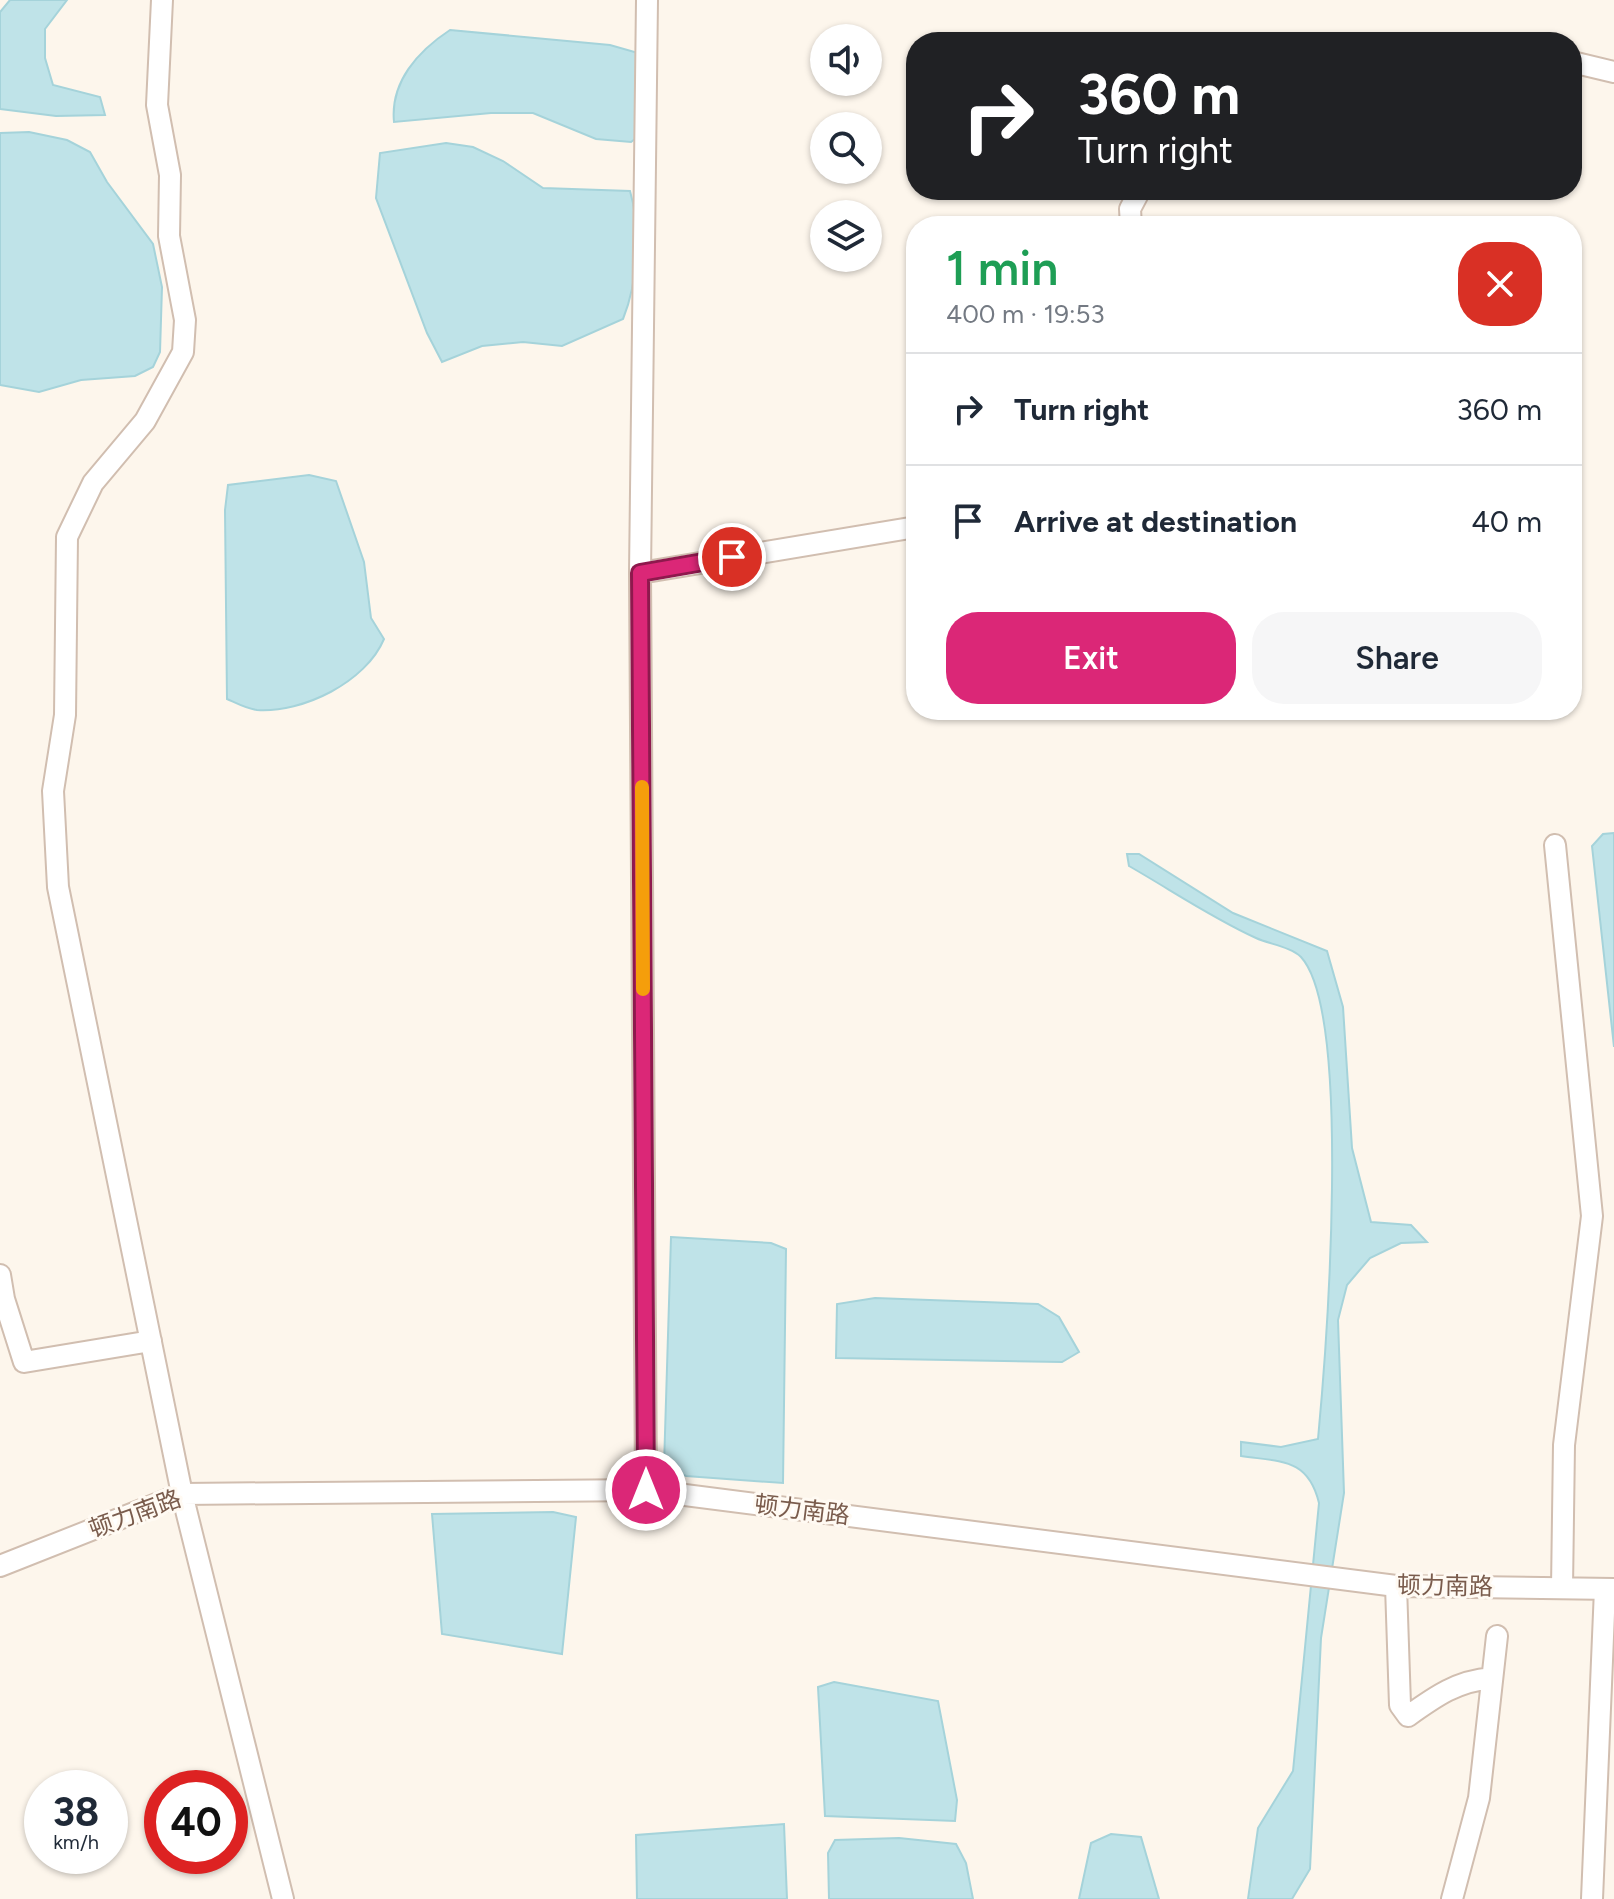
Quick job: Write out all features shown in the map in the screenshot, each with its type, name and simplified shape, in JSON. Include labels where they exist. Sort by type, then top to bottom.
[{"type":"street","points":[[162,0],[157,105],[170,175],[169,236],[185,320],[183,352],[145,421],[93,483],[67,537],[65,715],[53,791],[58,887],[182,1494],[283,1899]]},
{"type":"street","points":[[646,1490],[640,573],[647,0]]},
{"type":"street","points":[[1582,64],[1614,72]]},
{"type":"street","points":[[640,573],[906,529]]},
{"type":"street","points":[[1555,845],[1592,1216],[1564,1445],[1562,1588]]},
{"type":"street","points":[[0,1275],[4,1299],[24,1362],[151,1341]]},
{"type":"street","name":"顿力南路","points":[[0,1566],[182,1494],[646,1490],[1396,1586],[1610,1589]]},
{"type":"street","points":[[1396,1586],[1400,1705],[1408,1716],[1447,1689],[1471,1680],[1492,1678]]},
{"type":"street","points":[[1592,1899],[1610,1589]]},
{"type":"street","points":[[1452,1899],[1479,1798],[1497,1636]]},
{"type":"water","points":[[10,0],[67,0],[45,29],[45,58],[53,85],[100,97],[105,115],[56,116],[0,109],[0,12]]},
{"type":"water","points":[[450,30],[610,45],[652,57],[647,130],[631,142],[596,139],[533,113],[491,113],[394,122],[397,94],[408,69],[427,48]]},
{"type":"water","points":[[29,132],[67,140],[90,152],[107,182],[153,244],[162,287],[160,352],[153,367],[135,376],[81,380],[39,392],[0,385],[0,133]]},
{"type":"water","points":[[446,143],[473,147],[503,161],[543,188],[630,191],[637,238],[635,272],[623,319],[562,346],[523,342],[482,346],[442,362],[427,333],[376,198],[380,153]]},
{"type":"water","points":[[309,475],[336,481],[364,562],[371,618],[384,639],[363,669],[331,692],[294,706],[275,710],[253,709],[227,699],[225,510],[228,485]]},
{"type":"water","points":[[1614,833],[1614,1047],[1592,846],[1603,834]]},
{"type":"water","points":[[1127,854],[1139,854],[1233,913],[1327,951],[1343,1007],[1352,1148],[1371,1222],[1411,1225],[1427,1242],[1401,1243],[1370,1258],[1347,1285],[1338,1320],[1344,1493],[1321,1638],[1310,1869],[1292,1899],[1248,1899],[1258,1828],[1293,1771],[1319,1503],[1314,1488],[1300,1470],[1280,1462],[1241,1456],[1241,1442],[1281,1447],[1318,1439],[1332,1188],[1327,1044],[1317,991],[1301,957],[1192,904],[1129,866]]},
{"type":"water","points":[[671,1237],[771,1243],[786,1249],[783,1483],[686,1476],[664,1466]]},
{"type":"water","points":[[875,1298],[1038,1304],[1059,1317],[1079,1352],[1062,1362],[836,1358],[837,1304]]},
{"type":"water","points":[[553,1512],[576,1517],[562,1654],[442,1634],[432,1514]]},
{"type":"water","points":[[834,1682],[938,1701],[957,1800],[955,1821],[825,1816],[818,1687]]},
{"type":"water","points":[[784,1824],[787,1899],[637,1899],[636,1835]]},
{"type":"water","points":[[1111,1834],[1141,1837],[1159,1899],[1079,1899],[1091,1843]]},
{"type":"water","points":[[899,1838],[956,1844],[966,1863],[973,1899],[829,1899],[828,1853],[835,1840]]},
{"type":"slow traffic","points":[[642,787],[643,989]]},
{"type":"route","points":[[646,1490],[640,573],[732,557]]}]
